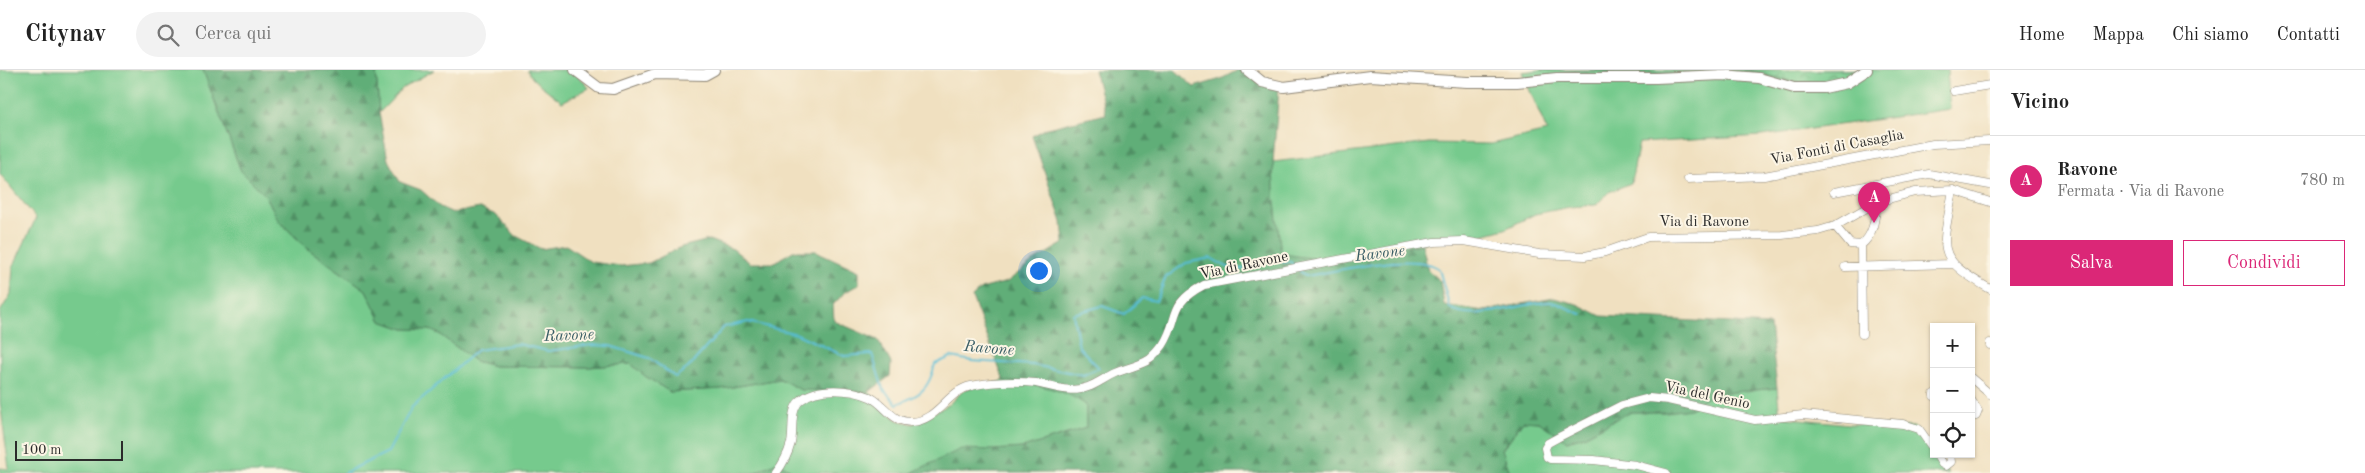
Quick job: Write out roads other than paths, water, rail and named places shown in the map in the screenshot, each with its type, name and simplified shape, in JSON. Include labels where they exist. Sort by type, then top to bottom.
[{"type":"street","points":[[575,70],[598,88],[613,89],[655,74],[704,75],[714,70]]},
{"type":"street","points":[[1247,70],[1262,82],[1284,87],[1370,76],[1467,82],[1517,82],[1557,78],[1673,78],[1722,75],[1759,78],[1794,88],[1824,88],[1847,83],[1867,70]]},
{"type":"street","points":[[1954,91],[1990,85]]},
{"type":"street","name":"Via Fonti di Casaglia","points":[[1688,179],[1764,176],[1933,144],[1990,141]]},
{"type":"street","points":[[1834,192],[1929,174],[1990,185]]},
{"type":"street","points":[[1953,190],[1944,244],[1953,264],[1970,278],[1990,289]]},
{"type":"street","name":"Via di Ravone","points":[[776,473],[783,464],[791,442],[793,418],[798,401],[810,393],[831,391],[870,397],[890,415],[902,421],[912,422],[934,413],[953,394],[968,386],[1034,383],[1067,390],[1087,388],[1114,373],[1150,359],[1163,344],[1178,304],[1191,292],[1204,285],[1434,242],[1464,241],[1539,254],[1585,256],[1605,252],[1648,237],[1782,235],[1835,226],[1877,202],[1914,192],[1953,190],[1990,202]]},
{"type":"street","points":[[1835,226],[1850,244],[1861,245],[1868,240],[1874,223],[1877,202]]},
{"type":"street","points":[[1861,245],[1862,334]]},
{"type":"street","points":[[1845,267],[1953,264]]},
{"type":"street","points":[[1975,381],[1990,394]]},
{"type":"street","name":"Via del Genio","points":[[1666,473],[1636,465],[1594,460],[1550,459],[1547,457],[1545,448],[1554,440],[1622,405],[1649,398],[1668,400],[1755,420],[1803,416],[1903,424],[1919,429],[1930,444]]},
{"type":"street","points":[[1938,458],[1942,464],[1946,466],[1950,462],[1950,458]]},
{"type":"waterway","name":"Ravone","points":[[344,473],[388,452],[412,407],[477,350],[518,344],[548,351],[592,345],[610,346],[649,358],[675,377],[688,368],[724,327],[748,322],[797,334],[844,356],[872,354],[883,389],[897,404],[923,390],[930,380],[935,364],[951,357],[972,361],[1033,365],[1083,375],[1099,368],[1079,347],[1073,314],[1102,306],[1124,314],[1142,298],[1156,301],[1166,277],[1186,263],[1211,258],[1238,270],[1271,261],[1289,261],[1294,265]]},
{"type":"waterway","name":"Ravone","points":[[1299,270],[1305,276],[1394,262],[1428,264],[1439,269],[1450,308],[1460,312],[1485,313],[1550,302],[1582,314]]},
{"type":"place","name":"Ravone","points":[[1874,223]]}]
